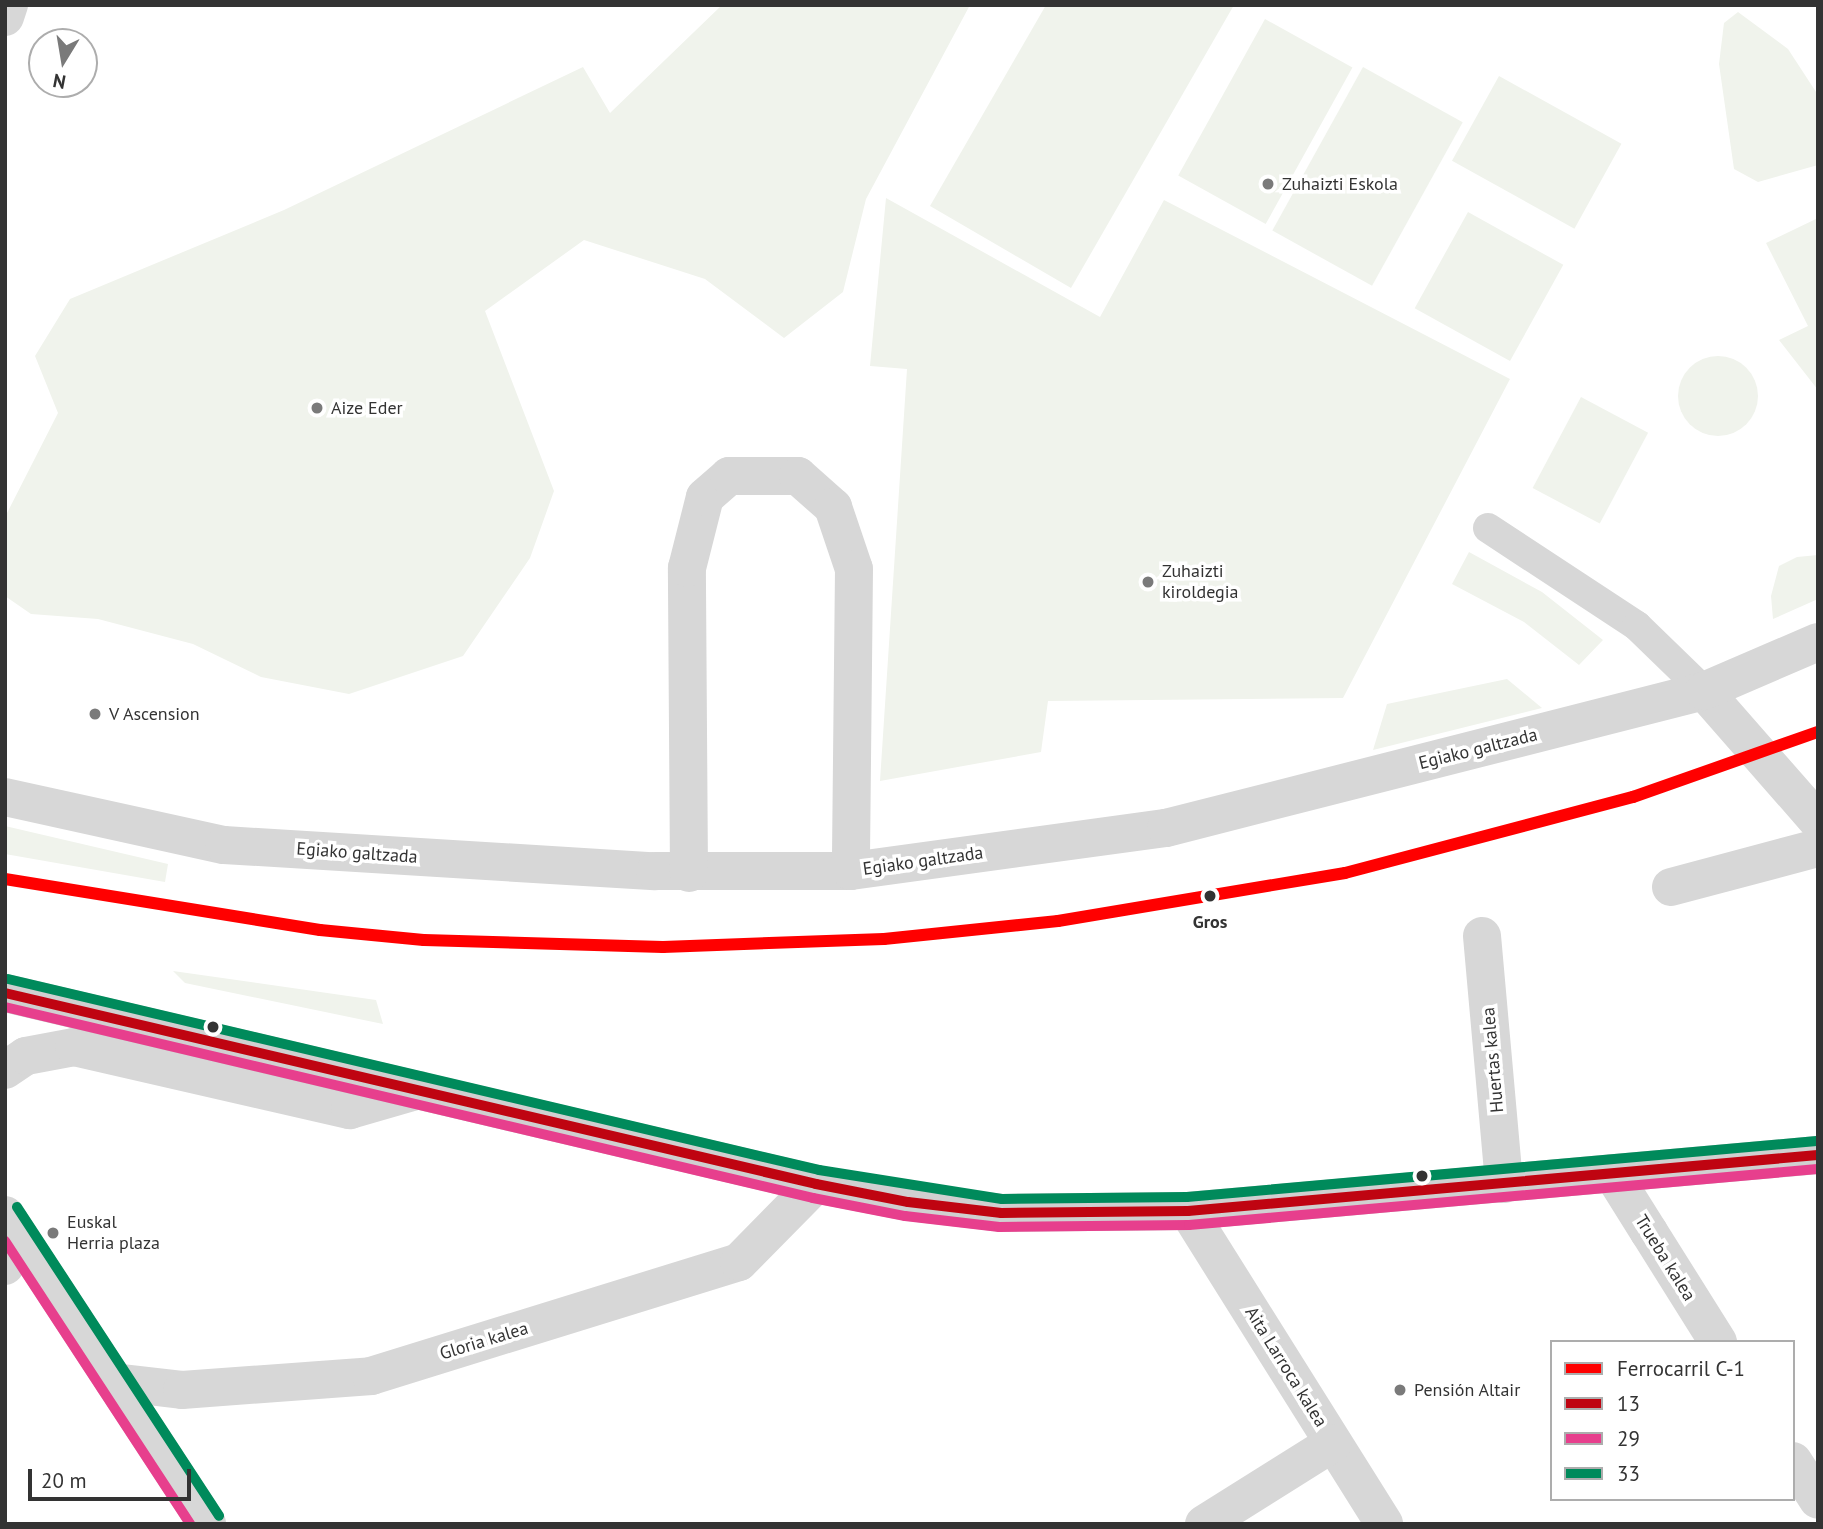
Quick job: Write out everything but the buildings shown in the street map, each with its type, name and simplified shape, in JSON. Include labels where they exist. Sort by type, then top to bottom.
[{"type":"main road","points":[[5,993],[816,1184],[908,1202],[1001,1213],[1188,1211],[1818,1155]]},
{"type":"street","points":[[5,17],[9,5]]},
{"type":"street","points":[[689,873],[687,568],[705,497],[729,476],[798,477],[833,507],[854,569],[851,871]]},
{"type":"street","name":"Egiako galtzada","points":[[5,797],[223,845],[689,873],[851,871],[1166,828],[1704,691],[1818,642]]},
{"type":"street","points":[[1704,691],[1818,821]]},
{"type":"street","points":[[1671,887],[1818,848]]},
{"type":"street","name":"Huertas kalea","points":[[1482,936],[1504,1184]]},
{"type":"street","points":[[5,1070],[26,1056],[74,1047],[350,1110],[419,1090]]},
{"type":"street","name":"Trueba kalea","points":[[1612,1173],[1717,1340]]},
{"type":"street","name":"Gloria kalea","points":[[114,1382],[182,1390],[370,1376],[739,1262],[816,1184]]},
{"type":"street","name":"Aita Larroca kalea","points":[[1188,1211],[1384,1524]]},
{"type":"street","points":[[8,1219],[207,1524]]},
{"type":"street","points":[[5,1266],[8,1219]]},
{"type":"street","points":[[1204,1524],[1334,1443]]},
{"type":"street","points":[[1795,1464],[1818,1500]]},
{"type":"lane","points":[[1488,528],[1637,626],[1704,691]]},
{"type":"shaded area","points":[[722,5],[970,5],[866,199],[843,292],[784,338],[705,279],[584,240],[485,311],[554,491],[530,558],[463,656],[349,694],[261,677],[193,644],[98,619],[31,614],[5,596],[5,517],[58,413],[35,356],[70,299],[284,210],[583,67],[610,113]]},
{"type":"shaded area","points":[[1046,5],[1234,5],[1071,288],[930,206]]},
{"type":"shaded area","points":[[1738,12],[1788,49],[1818,95],[1818,165],[1758,182],[1734,169],[1719,64],[1724,23]]},
{"type":"shaded area","points":[[1265,19],[1352,67],[1266,224],[1178,176]]},
{"type":"shaded area","points":[[1363,67],[1463,122],[1372,286],[1272,231]]},
{"type":"shaded area","points":[[1499,76],[1621,144],[1574,229],[1452,161]]},
{"type":"shaded area","name":"Zuhaizti kiroldegia","points":[[886,198],[1100,317],[1164,200],[1510,379],[1343,698],[1048,701],[1041,752],[880,781],[907,369],[870,366]]},
{"type":"shaded area","points":[[1468,212],[1563,265],[1510,361],[1415,308]]},
{"type":"shaded area","points":[[1818,218],[1818,390],[1779,340],[1808,326],[1766,243]]},
{"type":"shaded area","points":[[1718,356],[1733,359],[1746,368],[1755,381],[1758,396],[1755,411],[1746,424],[1733,433],[1718,436],[1703,433],[1690,424],[1681,411],[1678,396],[1681,381],[1690,368],[1703,359]]},
{"type":"shaded area","points":[[1581,397],[1648,433],[1600,524],[1533,488]]},
{"type":"shaded area","points":[[1469,552],[1542,592],[1603,640],[1579,665],[1524,622],[1452,584]]},
{"type":"shaded area","points":[[1818,555],[1818,599],[1773,619],[1771,596],[1779,566],[1797,557]]},
{"type":"shaded area","points":[[1507,679],[1542,708],[1373,750],[1387,704]]},
{"type":"shaded area","points":[[5,826],[168,864],[165,882],[5,854]]},
{"type":"shaded area","points":[[173,971],[376,1000],[383,1024],[185,983]]},
{"type":"rail line","name":"C-1","points":[[5,879],[320,930],[424,940],[663,947],[884,939],[1058,921],[1345,873],[1633,797],[1818,732]]},
{"type":"transit line","name":"33","points":[[8,979],[819,1170],[1002,1199],[1187,1197],[1817,1141]]},
{"type":"transit line","name":"13","points":[[5,993],[816,1184],[908,1202],[1001,1213],[1188,1211],[1818,1155]]},
{"type":"transit line","name":"29","points":[[5,1007],[813,1198],[905,1216],[999,1227],[1189,1225],[1818,1169]]},
{"type":"transit line","name":"33","points":[[17,1207],[219,1516]]},
{"type":"transit line","name":"29","points":[[5,1241],[190,1524]]},
{"type":"place","name":"Zuhaizti Eskola","points":[[1268,184]]},
{"type":"place","name":"Aize Eder","points":[[317,408]]},
{"type":"place","name":"Zuhaizti kiroldegia","points":[[1148,582]]},
{"type":"place","name":"V Ascension","points":[[95,714]]},
{"type":"place","name":"Gros","points":[[1210,896]]},
{"type":"place","name":"Euskal Herria plaza","points":[[53,1233]]},
{"type":"place","name":"Pensión Altair","points":[[1400,1390]]}]
